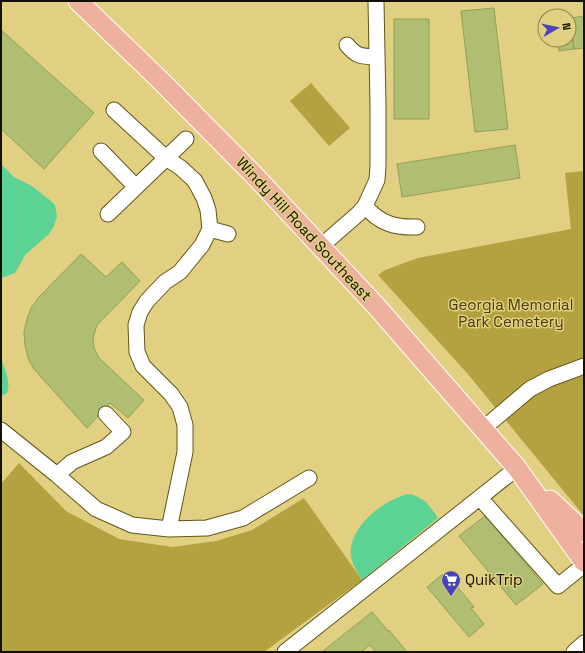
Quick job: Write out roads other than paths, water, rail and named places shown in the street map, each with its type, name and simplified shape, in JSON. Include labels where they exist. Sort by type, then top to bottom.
[{"type":"main road","name":"Windy Hill Road Southeast","points":[[78,1],[161,81],[249,170],[382,313],[484,428],[517,468],[584,562]]},
{"type":"main road","name":"Windy Hill Road Southeast","points":[[517,468],[584,532]]},
{"type":"street","points":[[320,247],[365,206],[374,188],[378,173],[376,1]]},
{"type":"street","points":[[347,45],[354,53],[376,57]]},
{"type":"street","points":[[114,110],[166,158],[181,168],[195,181],[204,198],[208,210],[210,229],[202,245],[180,272],[165,282],[147,301],[140,312],[136,325],[137,352],[143,366],[171,394],[180,407],[185,425],[185,452],[168,529]]},
{"type":"street","points":[[108,214],[186,139]]},
{"type":"street","points":[[101,151],[136,187]]},
{"type":"street","points":[[365,206],[373,215],[387,223],[402,227],[417,227]]},
{"type":"street","points":[[210,229],[228,234]]},
{"type":"street","points":[[484,428],[530,389],[549,379],[584,366]]},
{"type":"street","points":[[57,475],[72,462],[106,448],[123,432],[106,414]]},
{"type":"street","points":[[1,430],[57,475],[96,509],[132,525],[168,529],[207,528],[243,518],[309,478]]},
{"type":"street","points":[[285,652],[517,468]]},
{"type":"street","points":[[480,498],[558,586],[584,565]]},
{"type":"street","points":[[574,652],[584,644]]},
{"type":"place","name":"QuikTrip","points":[[451,597]]},
{"type":"park label","name":"Georgia Memorial Park Cemetery","points":[[511,314]]}]
